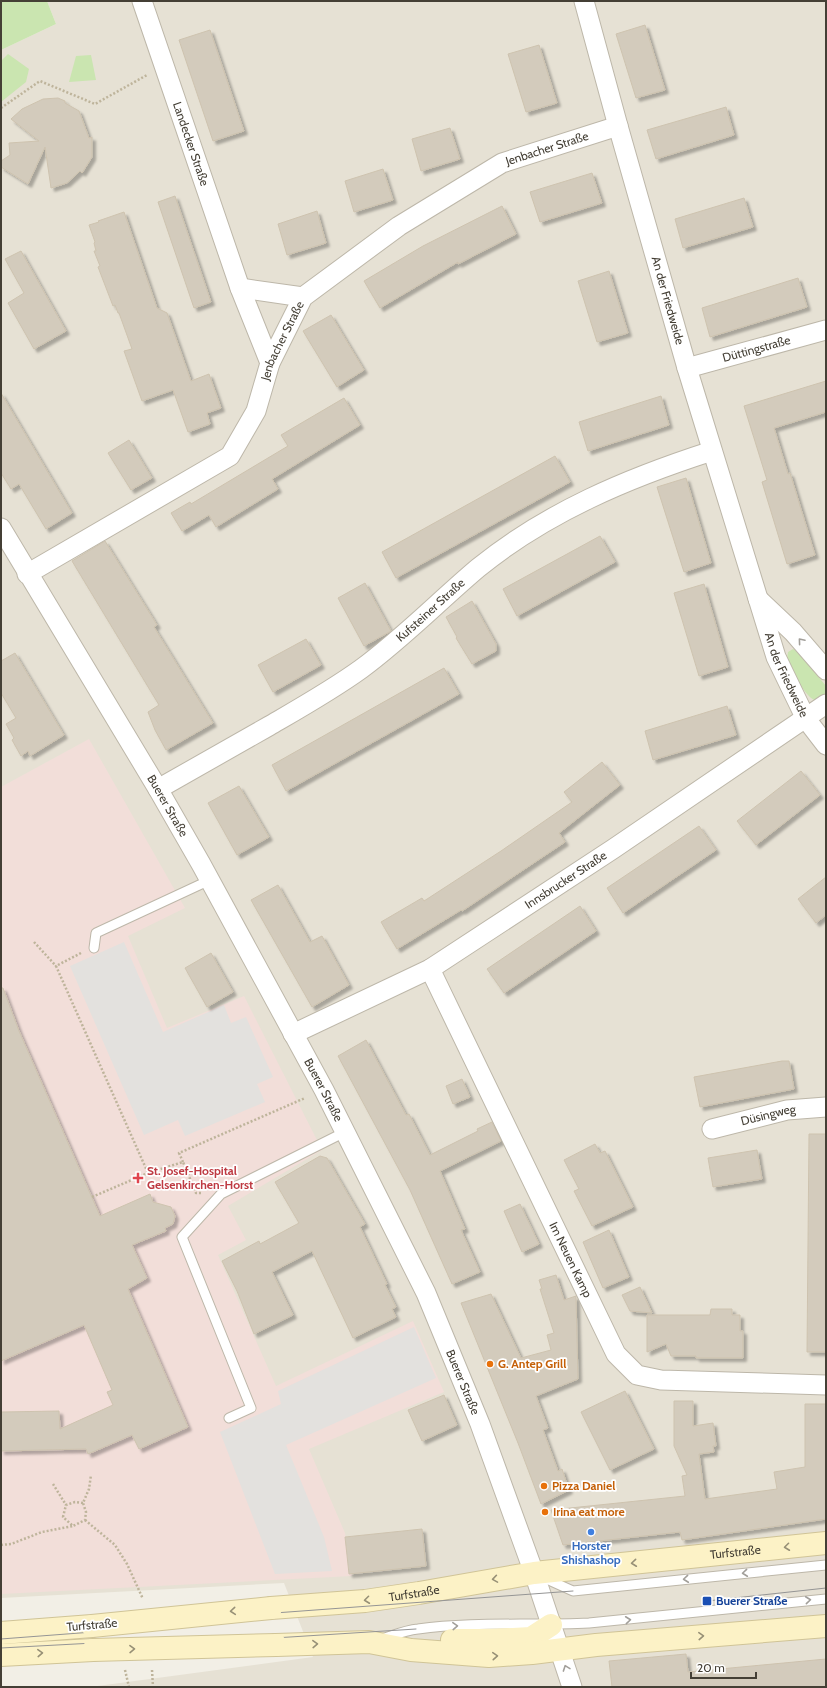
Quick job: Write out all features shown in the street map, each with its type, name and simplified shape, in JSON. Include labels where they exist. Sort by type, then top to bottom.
[{"type":"main road","name":"Turfstraße","points":[[1,1633],[365,1601],[534,1573],[826,1543]]},
{"type":"main road","points":[[428,1652],[447,1640],[531,1638],[551,1625]]},
{"type":"main road","name":"Turfstraße","points":[[1,1655],[93,1650],[369,1642],[428,1652],[488,1656],[532,1653],[603,1644],[826,1626]]},
{"type":"street","name":"Landecker Straße","points":[[142,1],[240,288],[270,363]]},
{"type":"street","name":"An der Friedweide","points":[[584,1],[687,368],[776,657],[806,719],[826,745]]},
{"type":"street","name":"Jenbacher Straße","points":[[27,574],[230,456],[256,411],[270,363],[303,297],[399,226],[502,163],[618,126]]},
{"type":"street","points":[[240,288],[303,297]]},
{"type":"street","name":"Düttingstraße","points":[[687,368],[826,330]]},
{"type":"street","name":"Kufsteiner Straße","points":[[158,789],[309,702],[361,669],[479,568],[516,540],[549,519],[640,475],[712,452]]},
{"type":"street","name":"Buerer Straße","points":[[1,528],[27,574],[158,789],[210,880],[324,1090],[426,1293],[480,1424],[534,1573],[572,1687]]},
{"type":"street","name":"An der Friedweide","points":[[758,599],[793,632],[826,670]]},
{"type":"street","name":"Innsbrucker Straße","points":[[293,1034],[430,969],[613,849],[826,704]]},
{"type":"street","name":"Im Neuen Kamp","points":[[430,969],[616,1354],[637,1375],[661,1380],[826,1385]]},
{"type":"street","name":"Düsingweg","points":[[712,1129],[787,1110],[826,1107]]},
{"type":"lane","points":[[94,948],[96,933],[210,880]]},
{"type":"lane","points":[[229,1418],[251,1408],[182,1237],[221,1194],[345,1132]]},
{"type":"lane","points":[[534,1573],[573,1591],[826,1565]]},
{"type":"lane","points":[[369,1642],[416,1629],[492,1624],[551,1625],[627,1620],[826,1599]]},
{"type":"path","points":[[1,108],[40,81],[95,104],[164,65]]},
{"type":"path","points":[[34,942],[56,966],[148,1173]]},
{"type":"path","points":[[56,966],[94,948]]},
{"type":"path","points":[[221,1194],[196,1193],[179,1153],[324,1090]]},
{"type":"path","points":[[92,1197],[148,1173],[183,1162]]},
{"type":"path","points":[[85,1520],[86,1512],[83,1503],[89,1489],[91,1475]]},
{"type":"path","points":[[53,1484],[66,1505],[63,1517],[73,1526]]},
{"type":"path","points":[[66,1505],[75,1502],[83,1503]]},
{"type":"path","points":[[1,1545],[11,1544],[42,1532],[73,1526],[85,1520]]},
{"type":"path","points":[[85,1520],[115,1545],[127,1564],[143,1598],[144,1605]]},
{"type":"path","points":[[151,1666],[153,1687]]},
{"type":"path","points":[[125,1670],[129,1687]]},
{"type":"shaded area","points":[[47,1],[826,1],[826,1687],[90,1687],[313,1657],[284,1583],[1,1598],[1,50],[56,24]]},
{"type":"shaded area","name":"St. Josef-Hospital Gelsenkirchen-Horst","points":[[89,739],[185,908],[128,936],[167,1028],[244,996],[322,1150],[228,1206],[246,1240],[218,1255],[276,1386],[413,1321],[444,1392],[309,1449],[345,1533],[352,1576],[1,1594],[1,787]]},
{"type":"shaded area","points":[[124,942],[163,1032],[224,1005],[231,1023],[246,1017],[273,1077],[257,1084],[265,1102],[185,1136],[178,1120],[144,1135],[70,966]]},
{"type":"shaded area","points":[[414,1327],[436,1378],[286,1445],[324,1537],[332,1571],[275,1574],[220,1432],[281,1404],[278,1391]]},
{"type":"green space","points":[[1,1],[47,1],[56,24],[1,50]]},
{"type":"green space","points":[[8,54],[29,69],[26,82],[1,102],[1,61]]},
{"type":"green space","points":[[91,55],[96,80],[69,82],[76,56]]},
{"type":"green space","points":[[793,649],[798,652],[826,686],[826,695],[818,701],[809,696],[804,690],[787,659],[788,652]]},
{"type":"building","points":[[645,25],[665,90],[636,98],[616,34]]},
{"type":"building","points":[[210,30],[244,131],[213,141],[179,40]]},
{"type":"building","points":[[539,45],[557,103],[526,112],[508,54]]},
{"type":"building","points":[[58,98],[79,111],[89,138],[92,137],[92,157],[82,173],[80,171],[67,183],[51,188],[45,147],[28,184],[1,167],[1,161],[10,155],[9,143],[39,141],[11,119],[22,109],[43,99]]},
{"type":"building","points":[[726,107],[734,135],[656,159],[647,130]]},
{"type":"building","points":[[450,128],[460,159],[421,171],[412,139]]},
{"type":"building","points":[[383,169],[393,200],[354,212],[345,181]]},
{"type":"building","points":[[592,173],[602,203],[540,222],[530,192]]},
{"type":"building","points":[[175,196],[211,302],[194,308],[158,202]]},
{"type":"building","points":[[744,198],[753,227],[683,248],[675,219]]},
{"type":"building","points":[[502,206],[516,234],[458,264],[458,262],[380,308],[364,281],[423,246]]},
{"type":"building","points":[[317,211],[326,243],[287,255],[278,224]]},
{"type":"building","points":[[124,212],[157,308],[167,313],[191,381],[209,374],[221,408],[207,413],[210,424],[188,432],[173,390],[142,401],[124,351],[132,349],[119,313],[115,305],[113,306],[98,267],[100,266],[94,251],[96,251],[95,242],[89,225]]},
{"type":"building","points":[[21,251],[66,331],[34,349],[8,303],[24,293],[5,259]]},
{"type":"building","points":[[609,271],[628,333],[597,342],[578,281]]},
{"type":"building","points":[[798,278],[807,307],[710,337],[702,308]]},
{"type":"building","points":[[331,315],[364,370],[337,387],[303,331]]},
{"type":"building","points":[[826,381],[826,412],[774,428],[788,474],[790,473],[815,555],[787,564],[762,482],[767,480],[744,406]]},
{"type":"building","points":[[1,393],[72,513],[46,529],[19,484],[11,489],[1,473]]},
{"type":"building","points":[[661,396],[669,425],[588,451],[579,422]]},
{"type":"building","points":[[344,398],[360,425],[272,479],[278,489],[216,527],[209,515],[182,531],[171,513],[190,502],[191,504],[288,446],[281,435]]},
{"type":"building","points":[[129,440],[152,478],[131,490],[108,453]]},
{"type":"building","points":[[555,456],[570,482],[396,578],[382,552]]},
{"type":"building","points":[[686,478],[711,563],[684,572],[657,487]]},
{"type":"building","points":[[600,536],[615,562],[517,616],[503,589]]},
{"type":"building","points":[[105,541],[157,625],[154,627],[213,723],[166,750],[155,730],[148,712],[159,705],[72,561]]},
{"type":"building","points":[[365,583],[391,631],[364,646],[338,598]]},
{"type":"building","points":[[704,584],[728,667],[699,676],[674,593]]},
{"type":"building","points":[[472,601],[496,644],[496,651],[472,664],[456,638],[457,637],[446,617]]},
{"type":"building","points":[[306,639],[321,665],[273,692],[258,665]]},
{"type":"building","points":[[15,653],[64,735],[30,756],[28,751],[21,756],[12,740],[14,738],[6,724],[16,718],[1,693],[1,661]]},
{"type":"building","points":[[444,668],[459,694],[286,791],[272,765]]},
{"type":"building","points":[[727,706],[736,735],[653,760],[645,731]]},
{"type":"building","points":[[602,762],[620,785],[559,833],[565,842],[462,911],[461,910],[397,949],[381,922],[422,898],[424,901],[501,851],[572,802],[564,792]]},
{"type":"building","points":[[801,771],[820,795],[756,845],[737,821]]},
{"type":"building","points":[[239,786],[269,837],[237,855],[208,803]]},
{"type":"building","points":[[699,826],[716,850],[623,913],[607,888]]},
{"type":"building","points":[[826,877],[826,915],[816,923],[798,899]]},
{"type":"building","points":[[278,885],[310,942],[322,936],[349,985],[312,1007],[251,900]]},
{"type":"building","points":[[580,906],[596,931],[504,993],[487,969]]},
{"type":"building","points":[[211,953],[233,992],[207,1007],[185,968]]},
{"type":"building","points":[[1,988],[3,988],[19,1031],[100,1216],[150,1194],[153,1202],[171,1207],[175,1216],[173,1224],[165,1228],[166,1231],[132,1245],[147,1278],[128,1289],[188,1427],[139,1449],[132,1435],[88,1454],[86,1449],[1,1451],[1,1412],[59,1411],[60,1429],[113,1405],[107,1392],[112,1390],[84,1325],[1,1361]]},
{"type":"building","points":[[366,1040],[406,1115],[409,1114],[430,1155],[478,1131],[477,1129],[492,1122],[501,1141],[440,1171],[465,1229],[461,1230],[480,1272],[452,1284],[410,1190],[338,1056]]},
{"type":"building","points":[[789,1061],[794,1089],[700,1107],[694,1077]]},
{"type":"building","points":[[462,1079],[470,1097],[453,1104],[446,1086]]},
{"type":"building","points":[[809,1134],[826,1134],[826,1352],[807,1352]]},
{"type":"building","points":[[595,1144],[600,1153],[605,1151],[633,1207],[592,1226],[574,1191],[579,1189],[564,1160]]},
{"type":"building","points":[[757,1150],[762,1179],[713,1187],[708,1158]]},
{"type":"building","points":[[320,1156],[327,1158],[365,1224],[360,1227],[387,1284],[385,1285],[396,1307],[392,1309],[396,1317],[353,1338],[312,1251],[272,1272],[293,1315],[254,1334],[237,1291],[222,1261],[259,1241],[260,1244],[299,1223],[275,1182]]},
{"type":"building","points":[[520,1204],[539,1244],[522,1252],[504,1211]]},
{"type":"building","points":[[609,1230],[629,1277],[603,1288],[583,1242]]},
{"type":"building","points":[[556,1275],[564,1300],[576,1296],[578,1379],[536,1396],[548,1428],[543,1430],[558,1471],[562,1469],[569,1490],[541,1504],[461,1303],[491,1294],[521,1358],[551,1350],[547,1335],[554,1333],[540,1289],[542,1289],[539,1280]]},
{"type":"building","points":[[640,1287],[652,1313],[630,1311],[622,1295]]},
{"type":"building","points":[[711,1309],[732,1309],[732,1315],[740,1315],[740,1331],[743,1331],[743,1358],[696,1358],[696,1356],[671,1356],[666,1344],[647,1352],[647,1315],[710,1315]]},
{"type":"building","points":[[625,1391],[654,1449],[610,1470],[581,1412]]},
{"type":"building","points":[[444,1395],[457,1425],[422,1441],[408,1410]]},
{"type":"building","points":[[674,1401],[693,1401],[693,1426],[713,1423],[716,1446],[713,1446],[714,1452],[699,1454],[705,1499],[777,1489],[774,1472],[805,1467],[805,1404],[826,1404],[826,1519],[682,1540],[680,1532],[563,1545],[551,1510],[685,1496],[682,1476],[687,1475],[674,1446]]},
{"type":"building","points":[[422,1529],[426,1566],[349,1574],[345,1537]]},
{"type":"building","points":[[686,1654],[688,1672],[826,1659],[826,1687],[612,1687],[609,1661]]},
{"type":"tram line","points":[[707,1601],[826,1588]]},
{"type":"tram line","points":[[1,1639],[106,1631],[207,1618],[573,1591]]},
{"type":"tram line","points":[[1,1648],[94,1643],[179,1643],[227,1641],[416,1629]]},
{"type":"place","name":"St. Josef-Hospital Gelsenkirchen-Horst","points":[[138,1178]]},
{"type":"place","name":"G. Antep Grill","points":[[490,1364]]},
{"type":"place","name":"Pizza Daniel","points":[[544,1486]]},
{"type":"place","name":"Irina eat more","points":[[545,1512]]},
{"type":"place","name":"Horster Shishashop","points":[[591,1532]]},
{"type":"place","name":"Buerer Straße","points":[[707,1601]]}]
